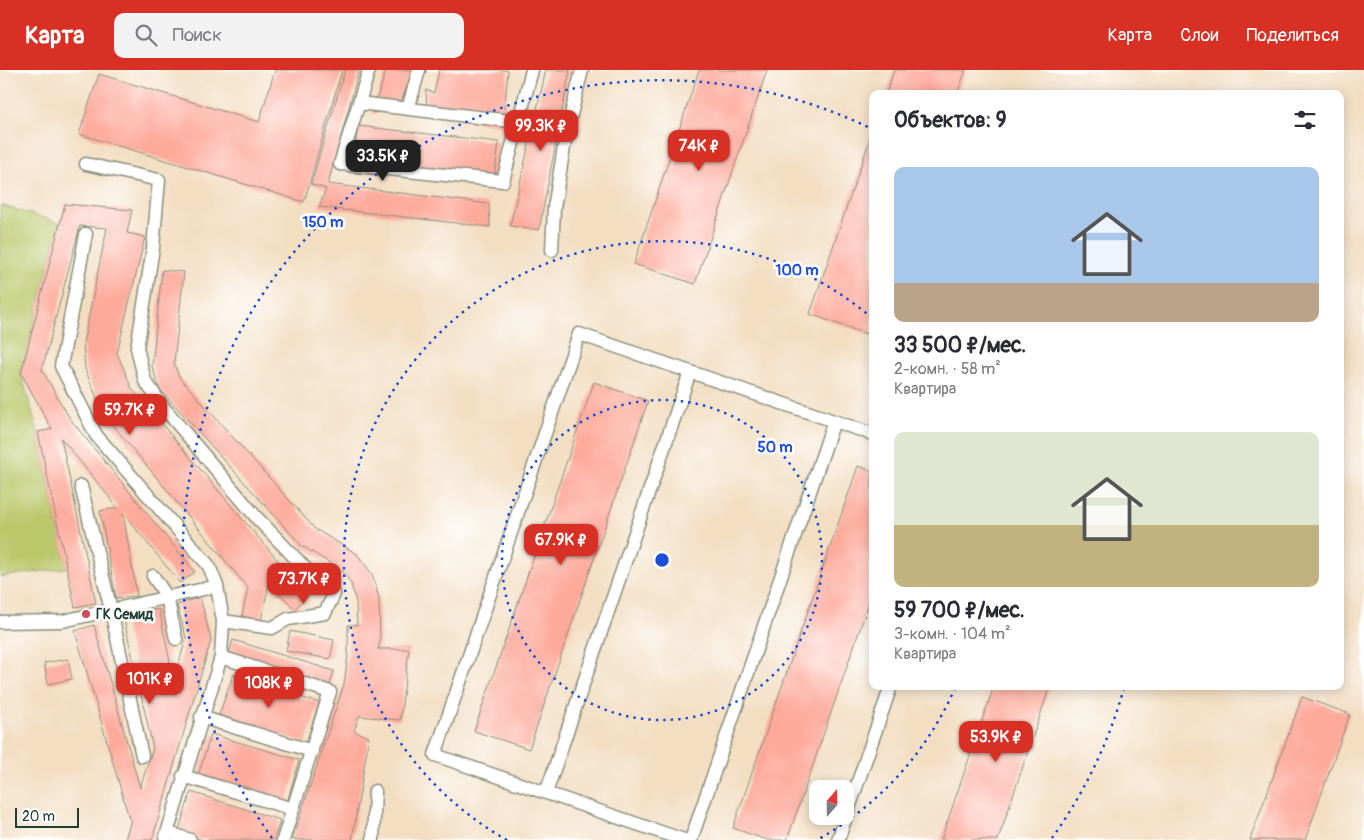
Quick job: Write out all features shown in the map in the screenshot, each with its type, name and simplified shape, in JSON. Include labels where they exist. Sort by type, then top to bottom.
[{"type":"lane","points":[[369,70],[340,164],[503,181],[532,70]]},
{"type":"lane","points":[[408,109],[419,70]]},
{"type":"lane","points":[[552,250],[554,208],[566,135],[582,70]]},
{"type":"lane","points":[[359,103],[519,122]]},
{"type":"lane","points":[[86,164],[159,180],[153,248],[137,348],[145,381],[165,409],[257,518],[305,568],[334,594],[325,612],[288,619],[272,628],[223,621]]},
{"type":"lane","points":[[86,234],[61,366],[96,435],[209,566],[218,586],[223,621],[221,657],[166,836],[190,840]]},
{"type":"lane","points":[[684,840],[435,755],[579,334],[869,433]]},
{"type":"lane","points":[[546,792],[690,372]]},
{"type":"lane","points":[[691,840],[834,421]]},
{"type":"lane","points":[[81,486],[111,610],[142,756]]},
{"type":"lane","points":[[153,576],[167,597],[176,640]]},
{"type":"lane","points":[[0,622],[63,621],[218,586]]},
{"type":"lane","points":[[221,657],[330,692],[283,840]]},
{"type":"lane","points":[[838,840],[890,690]]},
{"type":"lane","points":[[201,717],[312,752]]},
{"type":"lane","points":[[183,776],[293,810]]},
{"type":"lane","points":[[373,840],[375,790]]},
{"type":"green space","points":[[0,205],[60,223],[21,373],[38,432],[67,568],[0,577]]},
{"type":"building","points":[[275,70],[342,70],[304,202],[79,134],[99,74],[259,122]]},
{"type":"building","points":[[345,70],[359,70],[328,184],[489,204],[490,227],[319,207],[326,189],[311,184]]},
{"type":"building","points":[[386,70],[413,70],[398,110],[372,113]]},
{"type":"building","points":[[439,70],[508,70],[503,126],[427,113],[426,90],[434,93]]},
{"type":"building","points":[[546,70],[570,70],[539,230],[510,226]]},
{"type":"building","points":[[699,70],[767,70],[695,284],[634,264]]},
{"type":"building","points":[[894,70],[966,70],[958,90],[887,90]]},
{"type":"building","points":[[358,126],[499,142],[493,185],[352,169]]},
{"type":"building","points":[[869,142],[869,335],[810,314]]},
{"type":"building","points":[[65,204],[132,210],[127,233],[145,237],[117,353],[132,389],[279,562],[310,592],[295,609],[269,583],[261,621],[242,616],[248,588],[103,413],[85,369],[83,344],[107,228],[80,226],[42,370],[70,419],[195,572],[180,583],[123,513],[137,596],[116,598],[100,511],[118,508],[61,438],[96,603],[75,607],[38,432],[52,429],[21,373]]},
{"type":"building","points":[[162,270],[184,272],[174,363],[179,377],[315,529],[357,554],[372,574],[379,598],[380,643],[378,649],[409,649],[400,720],[359,716],[354,731],[369,737],[352,840],[292,840],[344,684],[348,655],[348,625],[357,625],[356,602],[351,584],[343,571],[302,546],[159,388],[152,366]]},
{"type":"building","points":[[594,382],[648,401],[529,749],[474,731]]},
{"type":"building","points":[[858,466],[869,470],[869,603],[787,840],[767,840],[733,828]]},
{"type":"building","points":[[200,597],[211,640],[152,840],[125,840],[131,819],[129,818],[75,631],[94,625],[140,788],[153,748],[123,615],[159,609],[174,681],[186,638],[177,605]]},
{"type":"building","points":[[290,631],[334,640],[330,659],[286,651]]},
{"type":"building","points":[[233,640],[334,671],[329,688],[228,657]]},
{"type":"building","points":[[68,659],[72,679],[48,684],[44,663]]},
{"type":"building","points":[[233,675],[319,703],[306,743],[219,715]]},
{"type":"building","points":[[993,690],[1049,690],[998,840],[941,840]]},
{"type":"building","points":[[1302,697],[1350,714],[1305,840],[1250,840]]},
{"type":"building","points":[[211,734],[299,760],[287,803],[198,776]]},
{"type":"building","points":[[191,792],[280,820],[274,840],[203,840],[178,832]]},
{"type":"place","name":"ГК Семид","points":[[86,614]]}]
